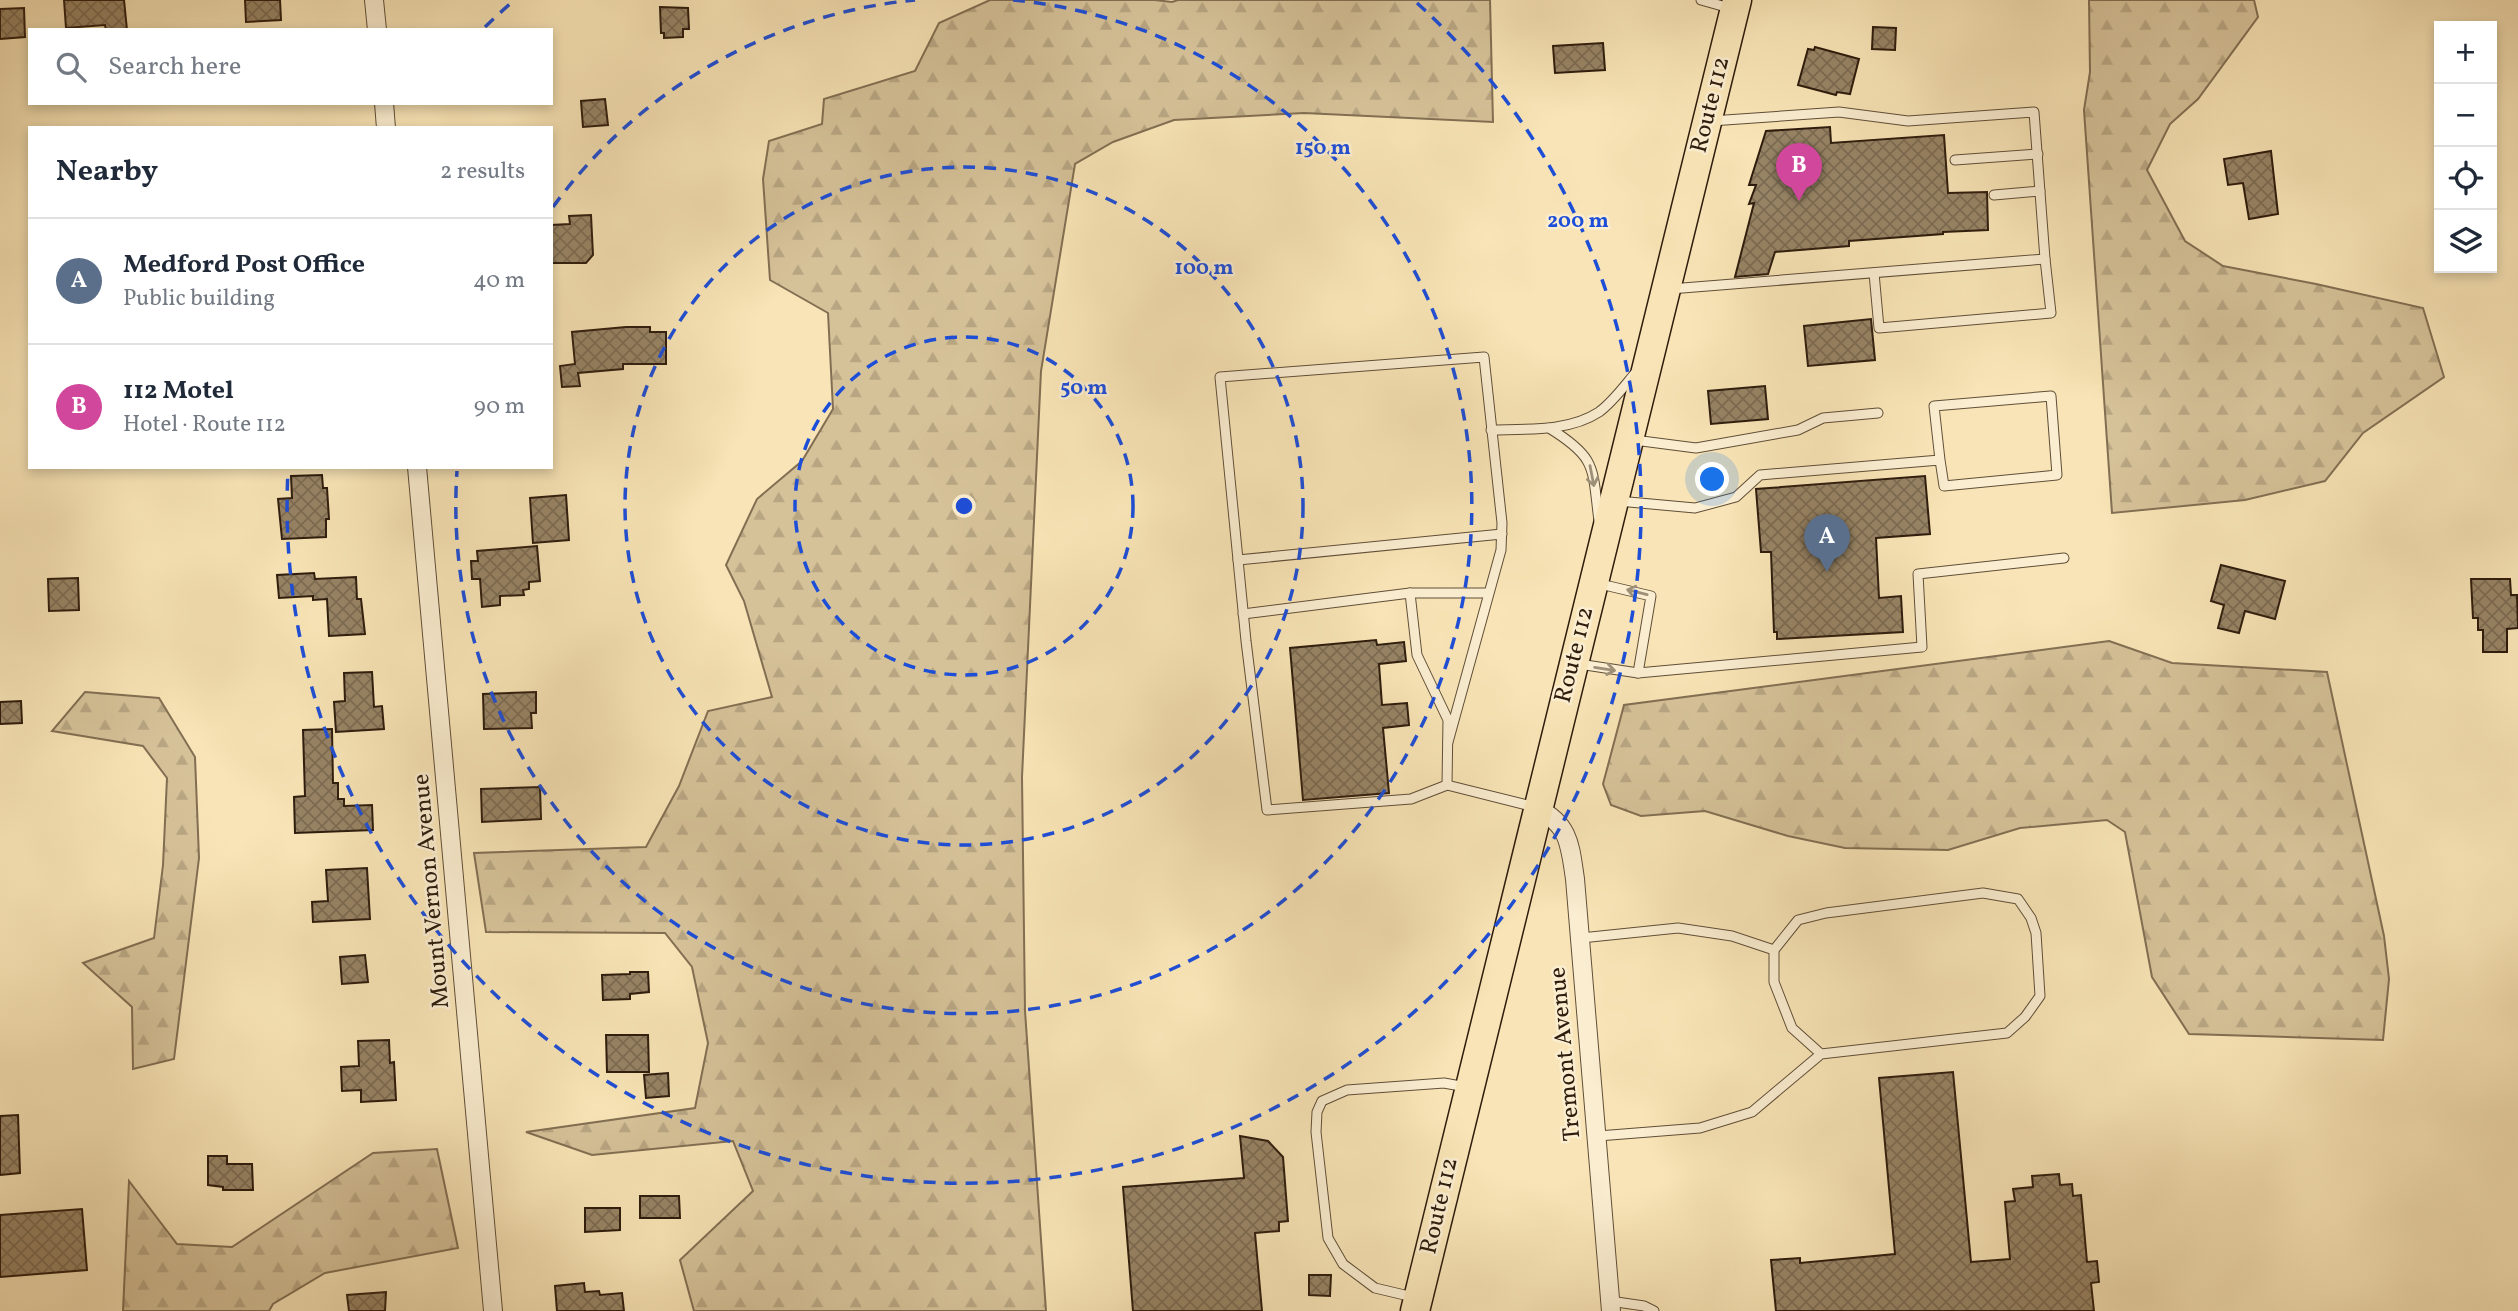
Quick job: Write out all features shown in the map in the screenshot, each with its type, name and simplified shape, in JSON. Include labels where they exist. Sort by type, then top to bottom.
[{"type":"main road","name":"Route 112","points":[[1417,1304],[1736,5]]},
{"type":"street","points":[[374,0],[377,28]]},
{"type":"street","points":[[384,105],[386,126]]},
{"type":"street","name":"Mount Vernon Avenue","points":[[417,469],[494,1311]]},
{"type":"street","name":"Tremont Avenue","points":[[1537,808],[1559,822],[1567,835],[1575,880],[1610,1306]]},
{"type":"lane","points":[[1701,0],[1736,5]]},
{"type":"lane","points":[[1707,122],[1839,112],[1908,121],[2034,112],[2051,313],[1879,328],[1874,273]]},
{"type":"lane","points":[[1955,160],[2038,154]]},
{"type":"lane","points":[[1994,195],[2040,191]]},
{"type":"lane","points":[[1665,289],[2045,259]]},
{"type":"lane","points":[[1448,742],[1501,550],[1502,534],[1484,357],[1220,377],[1243,614],[1267,810],[1411,799],[1447,785],[1537,808]]},
{"type":"lane","points":[[1491,430],[1549,428],[1585,419],[1599,412],[1648,358]]},
{"type":"lane","points":[[2051,396],[2057,475],[1944,486],[1940,460],[1934,406],[2051,396]]},
{"type":"lane","points":[[1628,439],[1696,448],[1798,430],[1823,418],[1878,413]]},
{"type":"lane","points":[[1549,428],[1576,444],[1592,470],[1602,546]]},
{"type":"lane","points":[[1613,500],[1695,508],[1736,497],[1760,475],[1940,460]]},
{"type":"lane","points":[[1238,559],[1502,534]]},
{"type":"lane","points":[[1573,663],[1638,673],[1922,647],[1917,574],[2064,558]]},
{"type":"lane","points":[[1593,582],[1651,596],[1638,673]]},
{"type":"lane","points":[[1243,614],[1410,593],[1488,593]]},
{"type":"lane","points":[[1410,593],[1417,655],[1448,720],[1447,785]]},
{"type":"lane","points":[[1598,1136],[1700,1128],[1752,1112],[1821,1054],[2007,1033],[2025,1017],[2040,996],[2036,933],[2032,918],[2018,899],[1983,893],[1826,913],[1798,920],[1774,950],[1774,982],[1791,1028],[1821,1054]]},
{"type":"lane","points":[[1581,939],[1678,928],[1732,936],[1774,950]]},
{"type":"lane","points":[[1417,1304],[1375,1289],[1343,1264],[1328,1238],[1316,1132],[1317,1112],[1322,1101],[1347,1090],[1444,1083],[1468,1088]]},
{"type":"lane","points":[[1610,1306],[1644,1306],[1654,1311]]},
{"type":"green space","points":[[990,0],[1490,0],[1493,122],[1304,113],[1174,120],[1113,142],[1075,164],[1041,371],[1022,777],[1025,1011],[1046,1311],[694,1311],[680,1260],[753,1191],[733,1141],[592,1155],[526,1132],[695,1108],[708,1043],[692,967],[665,933],[486,932],[474,853],[646,847],[679,786],[708,711],[772,697],[744,601],[726,565],[757,499],[802,461],[833,409],[828,313],[770,280],[763,179],[769,141],[822,124],[824,99],[915,71],[939,23]]},
{"type":"green space","points":[[2089,0],[2254,0],[2258,17],[2198,99],[2170,124],[2147,170],[2185,241],[2223,266],[2423,308],[2444,377],[2363,433],[2325,481],[2245,500],[2112,513],[2084,110],[2090,72]]},
{"type":"green space","points":[[2109,641],[2172,663],[2327,672],[2384,936],[2389,979],[2383,1040],[2189,1034],[2152,977],[2125,832],[2107,820],[2020,828],[1948,850],[1845,848],[1788,836],[1705,811],[1641,816],[1611,805],[1603,784],[1624,705]]},
{"type":"green space","points":[[85,692],[159,698],[195,757],[199,858],[174,1059],[133,1069],[132,1007],[83,963],[154,938],[163,865],[167,778],[143,746],[52,731]]},
{"type":"green space","points":[[437,1149],[458,1248],[325,1273],[273,1304],[269,1311],[123,1311],[129,1181],[177,1244],[232,1247],[373,1153]]},
{"type":"building","points":[[64,0],[124,0],[127,28],[106,28],[105,25],[66,28]]},
{"type":"building","points":[[245,0],[280,0],[281,20],[246,22]]},
{"type":"building","points":[[660,7],[688,8],[689,29],[683,29],[683,37],[664,38],[664,33],[661,33]]},
{"type":"building","points":[[24,8],[25,37],[0,39],[0,9]]},
{"type":"building","points":[[1873,27],[1896,28],[1895,50],[1872,49]]},
{"type":"building","points":[[1603,43],[1605,70],[1555,73],[1553,46]]},
{"type":"building","points":[[1815,47],[1859,59],[1850,94],[1837,92],[1836,95],[1798,85],[1808,49],[1814,50]]},
{"type":"building","points":[[605,99],[608,125],[583,127],[581,101]]},
{"type":"building","points":[[1830,127],[1831,143],[1944,135],[1948,193],[1987,192],[1988,230],[1849,241],[1849,246],[1775,252],[1768,274],[1735,277],[1754,203],[1749,204],[1756,185],[1749,185],[1766,131]]},
{"type":"building","points":[[2271,151],[2278,214],[2249,219],[2243,183],[2228,185],[2224,159]]},
{"type":"building","points":[[591,215],[593,255],[586,263],[553,263],[553,225],[570,224],[569,216]]},
{"type":"building","points":[[1871,319],[1875,360],[1808,366],[1804,326]]},
{"type":"building","points":[[650,327],[650,332],[666,332],[666,364],[623,364],[623,369],[578,373],[580,386],[562,387],[560,366],[575,364],[572,332]]},
{"type":"building","points":[[1765,386],[1768,419],[1711,424],[1708,391]]},
{"type":"building","points":[[322,475],[323,488],[327,488],[329,519],[326,519],[326,537],[282,539],[278,499],[292,498],[291,476]]},
{"type":"building","points":[[1925,476],[1930,534],[1876,538],[1879,598],[1901,596],[1903,632],[1777,639],[1777,632],[1774,632],[1771,552],[1761,552],[1756,489]]},
{"type":"building","points":[[566,495],[569,540],[533,543],[530,498]]},
{"type":"building","points":[[537,546],[540,581],[529,582],[529,589],[523,590],[524,595],[500,596],[500,605],[482,607],[480,579],[472,579],[471,561],[478,561],[477,551]]},
{"type":"building","points":[[2221,565],[2285,581],[2275,619],[2245,611],[2239,633],[2218,628],[2224,605],[2211,601]]},
{"type":"building","points":[[314,573],[315,579],[356,577],[357,599],[361,599],[365,634],[329,636],[327,599],[313,600],[313,596],[279,598],[277,575]]},
{"type":"building","points":[[78,578],[79,610],[49,611],[48,579]]},
{"type":"building","points":[[2471,579],[2510,579],[2511,595],[2517,595],[2518,628],[2507,629],[2507,652],[2483,652],[2483,630],[2478,630],[2478,618],[2473,618]]},
{"type":"building","points":[[1376,640],[1377,645],[1404,642],[1406,661],[1379,664],[1382,705],[1407,703],[1409,725],[1383,728],[1389,793],[1303,800],[1290,648]]},
{"type":"building","points":[[372,672],[374,707],[382,706],[384,729],[336,732],[334,702],[345,701],[344,673]]},
{"type":"building","points":[[536,692],[536,713],[531,713],[532,728],[484,729],[483,694]]},
{"type":"building","points":[[21,701],[22,723],[0,724],[0,702]]},
{"type":"building","points":[[332,729],[333,783],[338,783],[338,799],[344,799],[344,806],[372,805],[373,830],[295,833],[294,797],[305,796],[303,730]]},
{"type":"building","points":[[540,787],[541,819],[482,822],[481,789]]},
{"type":"building","points":[[367,868],[370,919],[313,922],[312,902],[328,901],[326,870]]},
{"type":"building","points":[[365,955],[368,982],[342,984],[340,957]]},
{"type":"building","points":[[648,972],[649,992],[630,994],[630,999],[603,1000],[602,975]]},
{"type":"building","points":[[606,1035],[648,1035],[649,1072],[607,1072]]},
{"type":"building","points":[[389,1040],[390,1063],[394,1062],[396,1100],[361,1102],[361,1090],[342,1091],[341,1067],[359,1066],[358,1041]]},
{"type":"building","points":[[1953,1072],[1971,1262],[2010,1259],[2005,1202],[2015,1201],[2013,1189],[2033,1187],[2032,1176],[2059,1174],[2060,1185],[2072,1184],[2073,1196],[2081,1195],[2087,1262],[2097,1261],[2099,1282],[2091,1283],[2094,1311],[1776,1311],[1771,1260],[1800,1258],[1800,1263],[1895,1254],[1879,1078]]},
{"type":"building","points":[[668,1073],[669,1096],[646,1098],[644,1075]]},
{"type":"building","points":[[18,1115],[20,1173],[0,1175],[0,1116]]},
{"type":"building","points":[[1240,1136],[1268,1141],[1283,1157],[1288,1221],[1279,1222],[1279,1231],[1255,1233],[1262,1311],[1133,1311],[1123,1187],[1244,1178]]},
{"type":"building","points":[[208,1156],[227,1156],[227,1164],[252,1164],[253,1190],[223,1190],[223,1187],[208,1185]]},
{"type":"building","points":[[640,1196],[679,1196],[680,1218],[640,1218]]},
{"type":"building","points":[[585,1208],[620,1208],[620,1230],[585,1232]]},
{"type":"building","points":[[82,1209],[87,1270],[0,1277],[0,1215]]},
{"type":"building","points":[[1309,1275],[1331,1275],[1330,1296],[1309,1295]]},
{"type":"building","points":[[584,1283],[585,1292],[599,1291],[600,1295],[622,1293],[624,1311],[557,1311],[555,1286]]},
{"type":"building","points":[[386,1292],[385,1311],[349,1311],[347,1295]]},
{"type":"place","name":"112 Motel","points":[[1799,201]]},
{"type":"place","name":"Medford Post Office","points":[[1827,572]]}]
